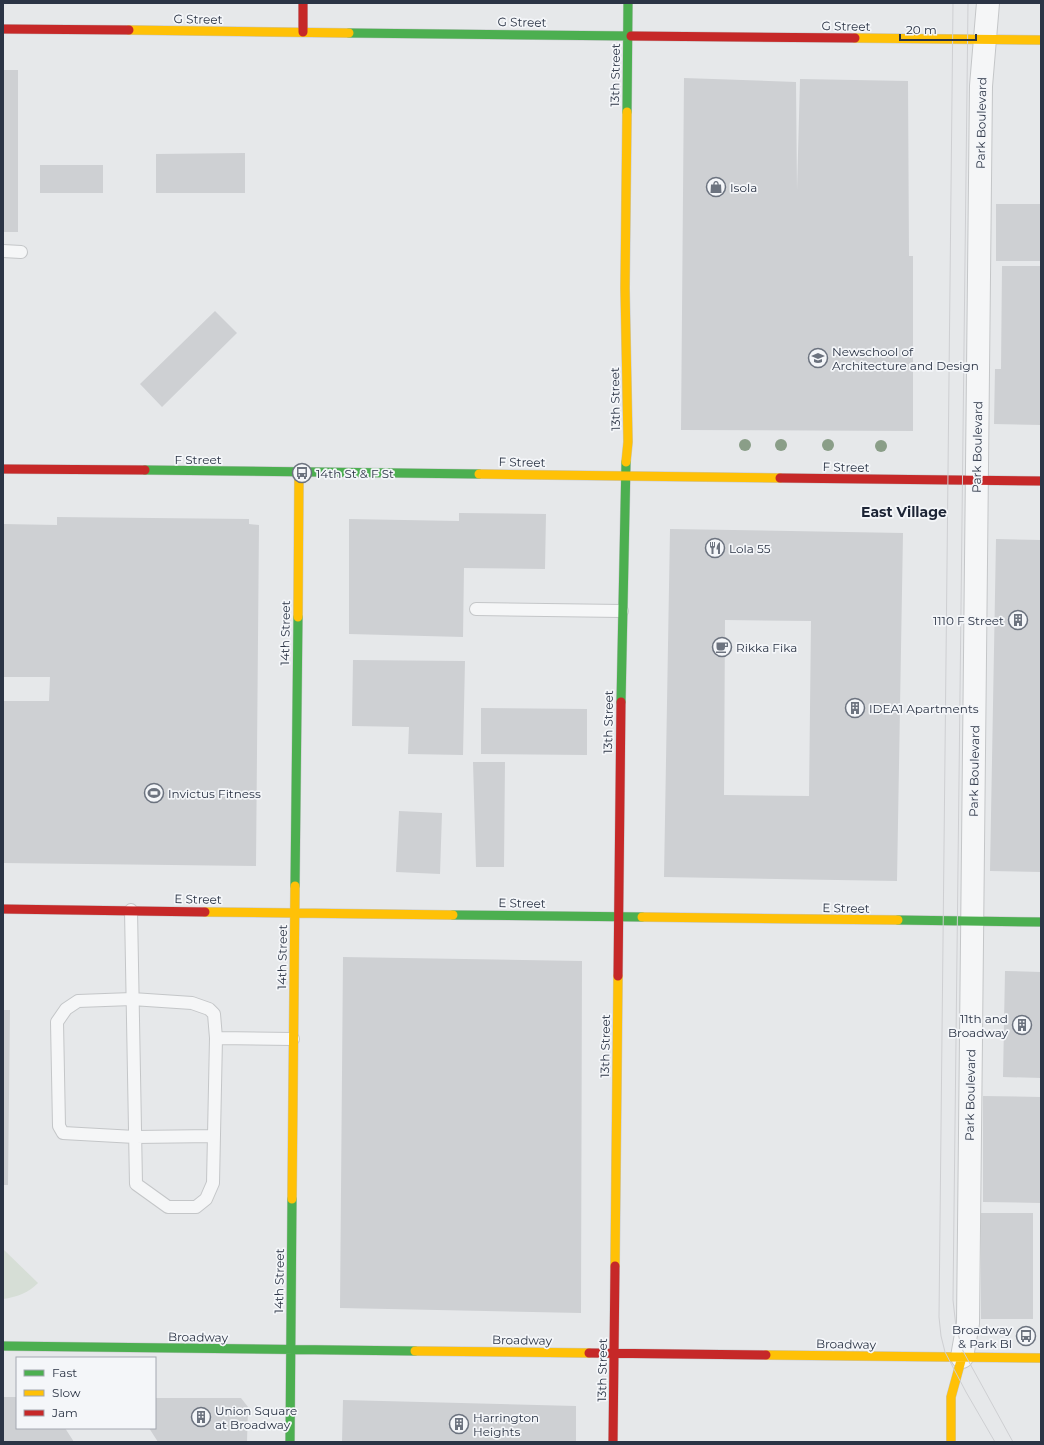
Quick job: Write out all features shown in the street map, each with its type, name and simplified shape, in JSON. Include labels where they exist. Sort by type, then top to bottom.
[{"type":"street","points":[[303,3],[303,32]]},
{"type":"street","name":"13th Street","points":[[613,1442],[622,612],[626,513],[625,476],[628,442],[625,288],[628,3]]},
{"type":"street","name":"Park Boulevard","points":[[950,1442],[952,1397],[962,1357],[968,1323],[981,86],[988,3]]},
{"type":"street","name":"G Street","points":[[3,29],[1041,40]]},
{"type":"street","name":"F Street","points":[[3,469],[1041,481]]},
{"type":"street","name":"14th Street","points":[[290,1442],[299,472]]},
{"type":"street","name":"E Street","points":[[3,909],[1041,922]]},
{"type":"street","name":"Broadway","points":[[3,1346],[1041,1358]]},
{"type":"lane","points":[[3,251],[21,252]]},
{"type":"lane","points":[[476,609],[622,612]]},
{"type":"lane","points":[[131,910],[132,999],[135,1137],[136,1184],[168,1207],[196,1207],[206,1200],[213,1183],[214,1136],[216,1038],[214,1014],[209,1009],[192,1003],[132,999],[78,1001],[66,1009],[58,1022],[58,1126],[63,1133],[135,1137],[214,1136]]},
{"type":"lane","points":[[216,1038],[294,1039]]},
{"type":"shaded area","points":[[3,1249],[38,1283],[22,1294],[3,1299]]},
{"type":"building","points":[[3,70],[18,70],[18,232],[3,232]]},
{"type":"building","points":[[684,78],[796,82],[797,191],[800,79],[908,81],[909,256],[913,256],[913,431],[681,430]]},
{"type":"building","points":[[245,153],[245,193],[156,193],[156,154]]},
{"type":"building","points":[[40,165],[103,165],[103,193],[40,193]]},
{"type":"building","points":[[996,204],[1041,204],[1041,261],[996,261]]},
{"type":"building","points":[[1002,266],[1041,266],[1041,425],[994,424],[995,369],[1001,369]]},
{"type":"building","points":[[215,311],[237,333],[162,407],[140,384]]},
{"type":"building","points":[[459,513],[546,514],[545,569],[464,568],[463,637],[349,634],[349,519],[459,521]]},
{"type":"building","points":[[57,517],[249,519],[249,524],[259,525],[256,866],[3,863],[3,701],[49,701],[50,677],[3,677],[3,524],[57,525]]},
{"type":"building","name":"IDEA1 Apartments","points":[[670,529],[903,533],[897,881],[664,877]],"holes":[[[725,620],[811,621],[809,796],[724,795]]]},
{"type":"building","points":[[996,539],[1041,540],[1041,872],[990,871]]},
{"type":"building","points":[[353,660],[465,661],[463,755],[408,754],[409,727],[352,726]]},
{"type":"building","points":[[481,708],[587,709],[587,755],[481,754]]},
{"type":"building","points":[[473,762],[505,762],[504,867],[476,867]]},
{"type":"building","points":[[399,811],[442,813],[440,874],[396,872]]},
{"type":"building","points":[[343,957],[582,961],[581,1313],[340,1308]]},
{"type":"building","name":"11th and Broadway","points":[[1005,971],[1041,972],[1041,1078],[1003,1077]]},
{"type":"building","points":[[3,1010],[10,1010],[8,1185],[3,1185]]},
{"type":"building","points":[[983,1096],[1041,1097],[1041,1203],[983,1202]]},
{"type":"building","points":[[981,1213],[1033,1213],[1033,1319],[981,1319]]},
{"type":"building","points":[[3,1397],[16,1397],[16,1429],[66,1429],[74,1442],[3,1442]]},
{"type":"building","name":"Union Square at Broadway","points":[[156,1398],[241,1398],[248,1407],[247,1442],[158,1442],[150,1429],[156,1429]]},
{"type":"building","name":"Harrington Heights","points":[[343,1400],[576,1406],[576,1442],[342,1442]]},
{"type":"tram line","points":[[953,3],[939,1317],[941,1336],[945,1352],[995,1442]]},
{"type":"tram line","points":[[968,3],[953,1300],[956,1327],[963,1351],[1013,1442]]},
{"type":"traffic: fast","points":[[627,112],[628,3]]},
{"type":"traffic: fast","points":[[349,33],[631,36]]},
{"type":"traffic: fast","points":[[621,702],[626,462]]},
{"type":"traffic: fast","points":[[145,470],[479,474]]},
{"type":"traffic: fast","points":[[295,886],[298,617]]},
{"type":"traffic: fast","points":[[453,915],[642,917]]},
{"type":"traffic: fast","points":[[898,920],[1041,922]]},
{"type":"traffic: fast","points":[[290,1442],[292,1199]]},
{"type":"traffic: fast","points":[[3,1346],[415,1351]]},
{"type":"traffic: slow","points":[[129,30],[349,33]]},
{"type":"traffic: slow","points":[[855,38],[1041,40]]},
{"type":"traffic: slow","points":[[626,462],[628,442],[625,288],[627,112]]},
{"type":"traffic: slow","points":[[298,617],[299,472]]},
{"type":"traffic: slow","points":[[479,474],[780,478]]},
{"type":"traffic: slow","points":[[292,1199],[295,886]]},
{"type":"traffic: slow","points":[[205,912],[453,915]]},
{"type":"traffic: slow","points":[[642,917],[898,920]]},
{"type":"traffic: slow","points":[[615,1266],[618,976]]},
{"type":"traffic: slow","points":[[415,1351],[589,1353]]},
{"type":"traffic: slow","points":[[766,1355],[1041,1358]]},
{"type":"traffic: slow","points":[[951,1442],[951,1397],[962,1357]]},
{"type":"traffic: jam","points":[[303,3],[303,32]]},
{"type":"traffic: jam","points":[[3,29],[129,30]]},
{"type":"traffic: jam","points":[[631,36],[855,38]]},
{"type":"traffic: jam","points":[[3,469],[145,470]]},
{"type":"traffic: jam","points":[[780,478],[1041,481]]},
{"type":"traffic: jam","points":[[618,976],[621,702]]},
{"type":"traffic: jam","points":[[3,909],[205,912]]},
{"type":"traffic: jam","points":[[613,1442],[615,1266]]},
{"type":"traffic: jam","points":[[589,1353],[766,1355]]},
{"type":"place","name":"Isola","points":[[716,187]]},
{"type":"place","name":"Newschool of Architecture and Design","points":[[818,358]]},
{"type":"place","name":"14th St & F St","points":[[302,473]]},
{"type":"place","name":"Lola 55","points":[[715,548]]},
{"type":"place","name":"1110 F Street","points":[[1018,620]]},
{"type":"place","name":"Rikka Fika","points":[[722,647]]},
{"type":"place","name":"IDEA1 Apartments","points":[[855,708]]},
{"type":"place","name":"Invictus Fitness","points":[[154,793]]},
{"type":"place","name":"11th and Broadway","points":[[1022,1025]]},
{"type":"place","name":"Broadway & Park Bl","points":[[1026,1336]]},
{"type":"place","name":"Union Square at Broadway","points":[[201,1417]]},
{"type":"place","name":"Harrington Heights","points":[[459,1424]]},
{"type":"district","name":"East Village","points":[[904,512]]}]
